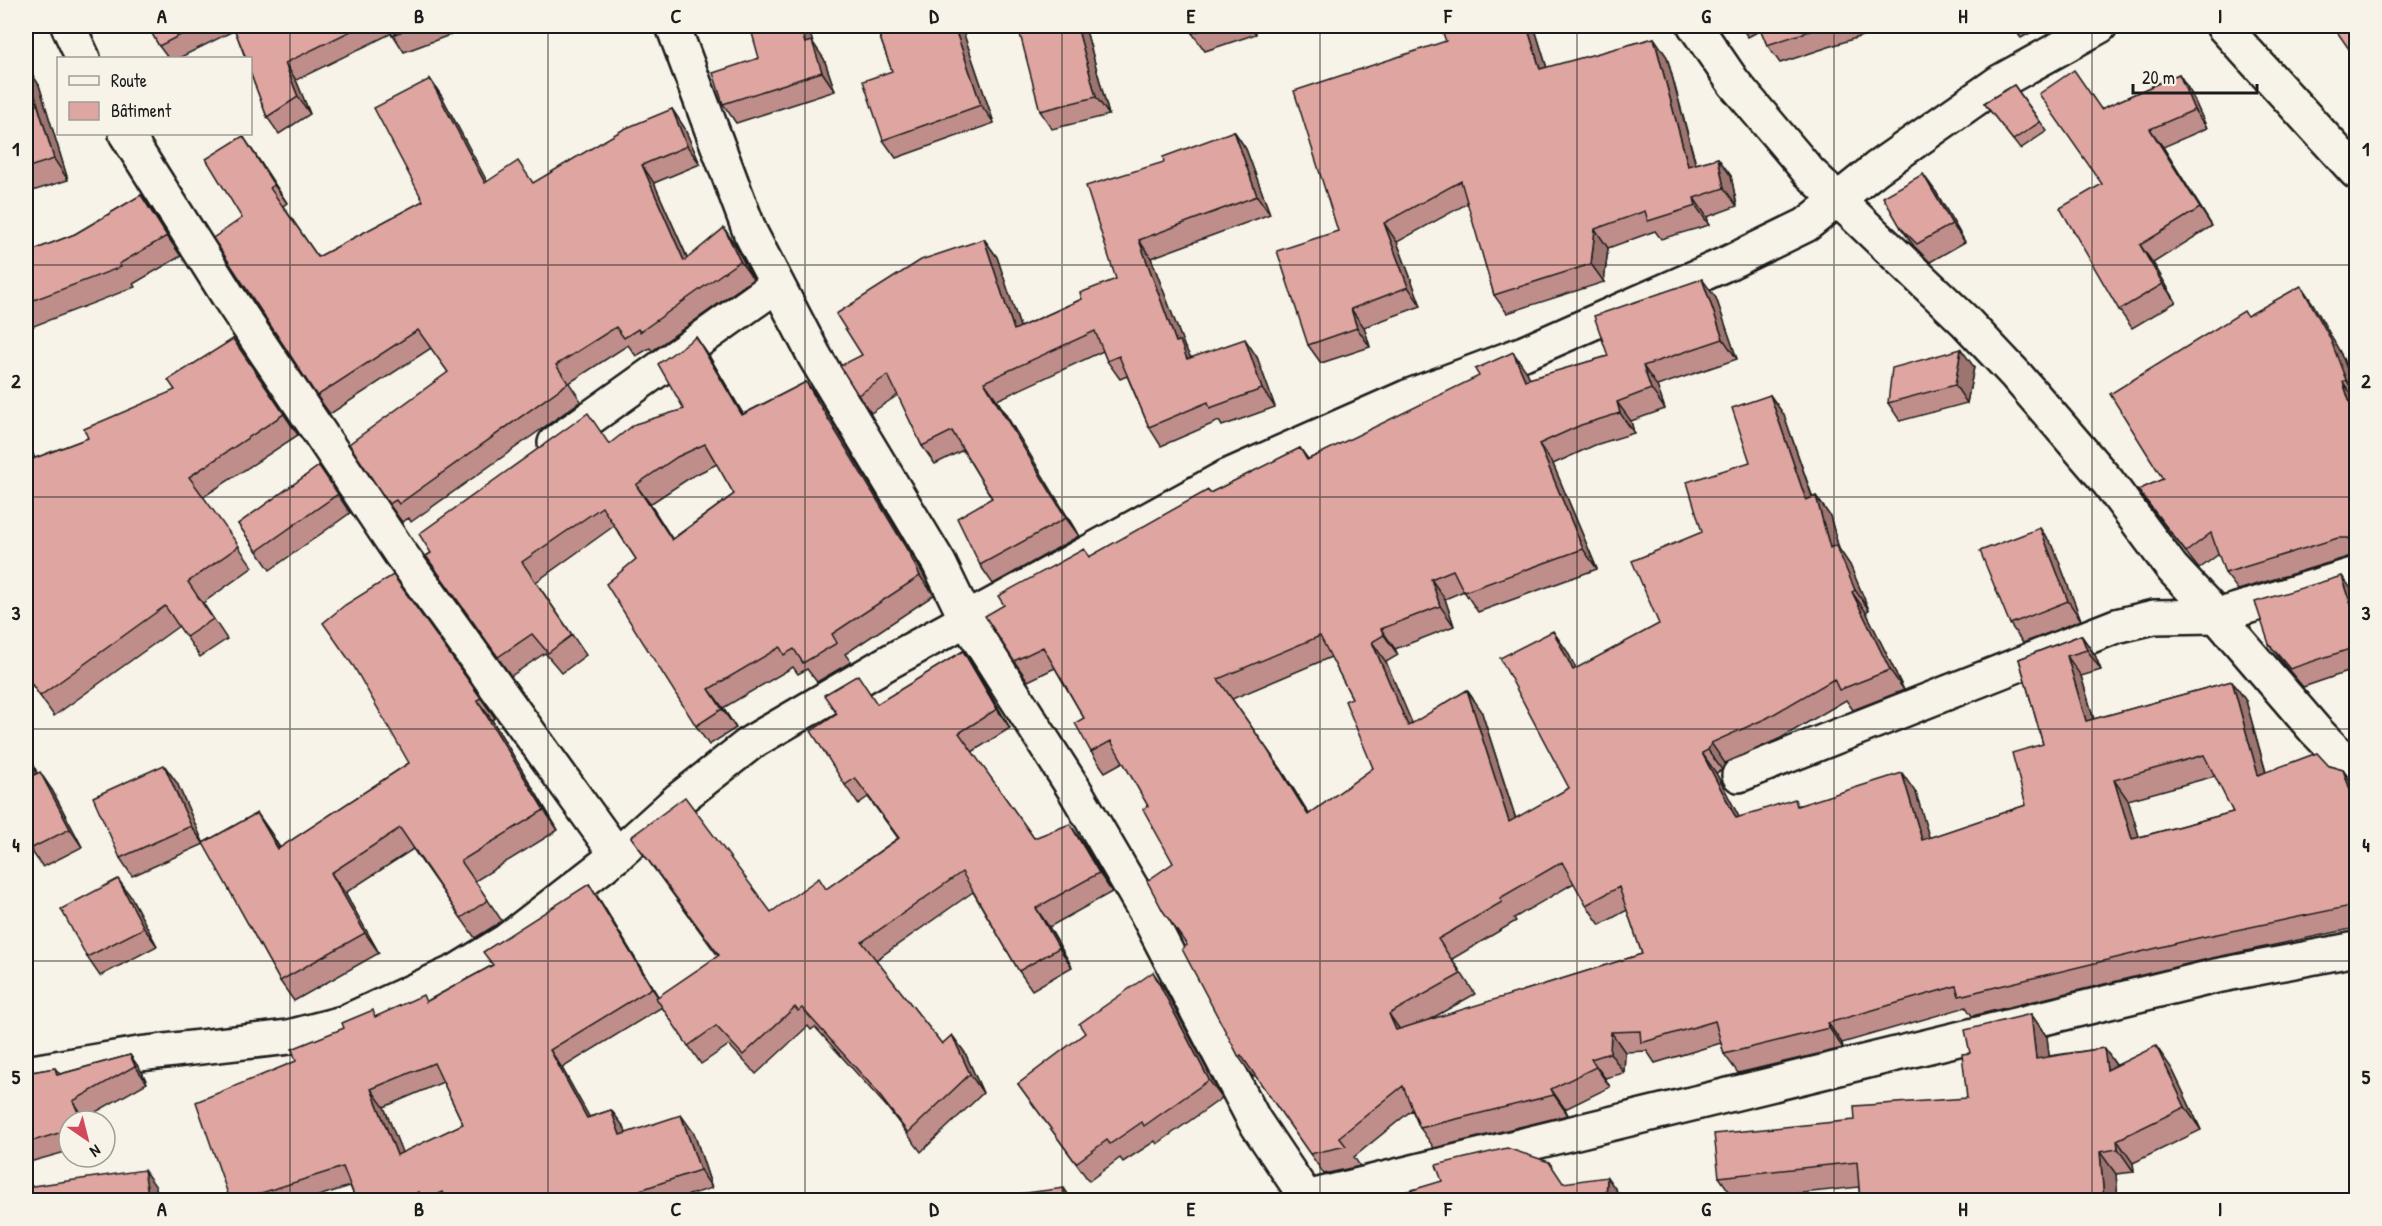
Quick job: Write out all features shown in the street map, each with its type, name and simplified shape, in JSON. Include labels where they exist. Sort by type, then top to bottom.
[{"type":"street","points":[[68,26],[83,57]]},
{"type":"street","points":[[673,26],[750,232],[815,357],[939,562],[967,621],[1074,789],[1148,916],[1254,1120],[1303,1200],[2216,976],[2356,949]]},
{"type":"street","points":[[1695,26],[1734,83],[1809,172],[1964,320],[2016,375],[2108,482],[2172,568],[2217,616],[2315,730],[2356,772]]},
{"type":"street","points":[[26,1073],[140,1054],[289,1037],[343,1023],[457,971],[506,941],[617,855],[678,800],[752,742],[887,663],[1226,477],[1322,433],[1524,353],[1730,262],[1806,225],[1877,168],[2001,81],[2100,26]]},
{"type":"street","points":[[2223,26],[2356,172]]},
{"type":"street","points":[[127,135],[230,299],[400,553],[617,855]]},
{"type":"street","points":[[536,457],[777,285]]},
{"type":"street","points":[[400,553],[429,533]]},
{"type":"street","points":[[1739,776],[2116,626],[2154,617],[2217,616],[2356,574]]},
{"type":"building","points":[[148,26],[198,26],[159,46]]},
{"type":"building","points":[[233,26],[361,26],[285,63],[298,97],[267,117],[252,77],[252,57],[246,57]]},
{"type":"building","points":[[389,26],[417,26],[392,35]]},
{"type":"building","points":[[750,26],[800,26],[805,43],[812,41],[822,72],[723,104],[713,73],[759,58]]},
{"type":"building","points":[[876,26],[954,26],[981,105],[883,140],[863,81],[892,71]]},
{"type":"building","points":[[1036,26],[1077,26],[1096,97],[1040,111],[1019,30]]},
{"type":"building","points":[[1189,26],[1215,26],[1192,33]]},
{"type":"building","points":[[1440,26],[1527,26],[1540,69],[1654,38],[1688,166],[1718,158],[1724,188],[1694,198],[1696,206],[1648,221],[1645,211],[1595,229],[1591,264],[1494,295],[1461,181],[1384,223],[1408,287],[1351,309],[1357,328],[1308,345],[1277,251],[1338,231],[1294,91],[1446,41]]},
{"type":"building","points":[[1759,26],[1825,26],[1767,45]]},
{"type":"building","points":[[2333,26],[2356,26],[2356,59]]},
{"type":"building","points":[[26,66],[54,159],[26,168]]},
{"type":"building","points":[[2074,70],[2101,109],[2179,74],[2194,110],[2150,129],[2200,208],[2140,245],[2163,284],[2119,310],[2060,208],[2102,184],[2039,94]]},
{"type":"building","points":[[430,79],[485,183],[518,161],[533,183],[624,129],[672,109],[687,146],[642,165],[684,261],[724,228],[740,261],[640,332],[638,329],[624,338],[616,327],[556,365],[568,383],[399,504],[396,500],[389,504],[349,444],[448,372],[418,330],[317,396],[213,238],[242,218],[206,159],[243,136],[274,185],[270,188],[318,257],[423,201],[374,108]]},
{"type":"building","points":[[2014,85],[2040,122],[2013,140],[1984,103]]},
{"type":"building","points":[[1234,131],[1257,196],[1139,240],[1176,342],[1180,341],[1187,359],[1245,339],[1262,389],[1210,408],[1208,402],[1149,427],[1119,356],[1107,361],[1095,331],[984,382],[1066,518],[980,565],[957,518],[992,498],[952,431],[922,446],[888,375],[858,395],[840,366],[862,355],[836,314],[921,260],[984,239],[1014,330],[1082,299],[1080,293],[1116,279],[1086,186],[1164,162],[1163,157]]},
{"type":"building","points":[[1923,174],[1952,224],[1917,244],[1901,228],[1883,197]]},
{"type":"building","points":[[141,195],[167,236],[119,264],[121,267],[26,303],[26,253],[75,234]]},
{"type":"building","points":[[1702,279],[1723,339],[1643,366],[1651,389],[1617,402],[1620,413],[1581,425],[1539,444],[1583,549],[1464,592],[1453,570],[1431,579],[1440,606],[1381,629],[1384,635],[1372,642],[1408,726],[1467,690],[1509,822],[1569,788],[1500,658],[1553,631],[1573,670],[1659,624],[1632,561],[1702,532],[1687,482],[1750,462],[1732,408],[1770,395],[1806,500],[1816,496],[1830,548],[1836,545],[1855,590],[1852,592],[1890,670],[1839,690],[1834,679],[1767,718],[1711,743],[1708,750],[1702,753],[1736,818],[1795,799],[1797,806],[1902,773],[1922,840],[2026,805],[2012,753],[2043,744],[2019,659],[2081,635],[2087,650],[2067,656],[2086,721],[2232,681],[2258,775],[2317,753],[2329,766],[2343,770],[2356,806],[2356,905],[2198,938],[1959,996],[1956,986],[1828,1023],[1829,1028],[1724,1054],[1715,1021],[1641,1043],[1640,1031],[1611,1032],[1610,1053],[1591,1059],[1596,1067],[1551,1089],[1554,1095],[1420,1128],[1403,1086],[1339,1137],[1346,1146],[1310,1154],[1241,1055],[1239,1057],[1182,949],[1187,945],[1163,911],[1147,881],[1173,863],[1143,809],[1148,806],[1111,741],[1091,752],[1075,723],[1084,718],[1043,647],[1014,661],[985,616],[1004,605],[998,596],[1084,549],[1089,557],[1208,490],[1210,493],[1300,448],[1307,460],[1479,376],[1475,369],[1513,352],[1525,380],[1608,356],[1594,316]],"holes":[[[1320,636],[1352,698],[1345,701],[1373,768],[1308,815],[1267,749],[1218,679]],[[2204,755],[2233,812],[2132,839],[2114,780]],[[1562,862],[1586,905],[1619,887],[1642,954],[1396,1030],[1389,1014],[1461,974],[1438,939],[1502,902],[1500,898]]]},
{"type":"building","points":[[2301,286],[2330,338],[2346,380],[2343,382],[2356,422],[2356,543],[2348,538],[2338,538],[2225,573],[2211,533],[2186,552],[2138,490],[2163,479],[2110,394],[2244,311],[2247,316]]},
{"type":"building","points":[[696,337],[742,415],[806,382],[909,553],[920,576],[832,634],[837,643],[803,663],[794,649],[784,655],[780,647],[709,689],[722,709],[696,726],[606,584],[636,559],[602,507],[522,562],[572,635],[548,653],[532,634],[498,657],[426,556],[431,553],[419,534],[588,413],[609,444],[635,424],[684,409],[658,364]],"holes":[[[705,444],[734,494],[672,540],[636,485],[677,457]]]},
{"type":"building","points":[[233,339],[284,414],[189,477],[239,546],[188,582],[213,619],[186,637],[165,606],[40,696],[26,676],[26,450],[30,460],[88,438],[84,429],[175,390],[168,380]]},
{"type":"building","points":[[1961,349],[1955,385],[1888,403],[1892,368]]},
{"type":"building","points":[[319,466],[338,494],[257,551],[238,524]]},
{"type":"building","points":[[2040,528],[2068,601],[2010,624],[1980,551]]},
{"type":"building","points":[[393,575],[481,698],[477,700],[544,810],[461,861],[488,900],[461,918],[400,828],[331,873],[365,933],[280,981],[203,843],[257,813],[278,849],[409,763],[354,667],[323,623],[345,605]]},
{"type":"building","points":[[2342,576],[2356,619],[2356,647],[2290,669],[2269,644],[2255,602]]},
{"type":"building","points":[[963,651],[997,709],[959,733],[1034,838],[1070,824],[1099,873],[1036,908],[1059,948],[1019,971],[962,872],[862,942],[942,1044],[952,1035],[970,1074],[908,1133],[873,1087],[802,1008],[798,1011],[795,1007],[743,1055],[716,1026],[688,1046],[656,998],[719,955],[631,837],[685,797],[771,912],[819,878],[826,889],[899,838],[855,778],[845,785],[811,731],[837,714],[824,695],[858,675],[877,704]]},
{"type":"building","points":[[26,759],[32,776],[40,772],[70,829],[30,849],[26,841]]},
{"type":"building","points":[[164,765],[191,826],[120,858],[93,797]]},
{"type":"building","points":[[118,879],[144,928],[87,957],[61,909]]},
{"type":"building","points":[[589,884],[652,988],[550,1050],[587,1118],[611,1110],[620,1135],[681,1115],[700,1170],[640,1190],[644,1200],[446,1200],[443,1192],[422,1200],[419,1192],[398,1200],[356,1200],[343,1167],[239,1200],[230,1200],[196,1102],[296,1061],[292,1049],[344,1028],[342,1023],[373,1010],[375,1017],[423,995],[426,1002],[493,965],[483,952]],"holes":[[[434,1063],[463,1124],[397,1155],[371,1089]]]},
{"type":"building","points":[[1153,972],[1209,1080],[1144,1126],[1142,1122],[1110,1144],[1107,1140],[1076,1163],[1018,1084],[1085,1033],[1079,1024]]},
{"type":"building","points":[[2031,1014],[2036,1059],[2104,1048],[2107,1070],[2156,1046],[2185,1107],[2117,1140],[2118,1149],[2100,1152],[2104,1200],[1860,1200],[1857,1162],[1719,1177],[1714,1134],[1855,1120],[1854,1106],[1967,1098],[1962,1054],[1970,1053],[1965,1030]]},
{"type":"building","points":[[130,1055],[135,1066],[73,1101],[77,1109],[57,1109],[57,1134],[26,1143],[26,1073],[55,1068],[57,1075]]},
{"type":"building","points":[[1507,1148],[1549,1162],[1563,1183],[1607,1177],[1606,1200],[1379,1200],[1442,1181],[1436,1165]]},
{"type":"building","points":[[144,1170],[149,1200],[26,1200],[26,1187]]},
{"type":"building","points":[[1064,1188],[1065,1200],[1020,1200],[1019,1194]]}]
